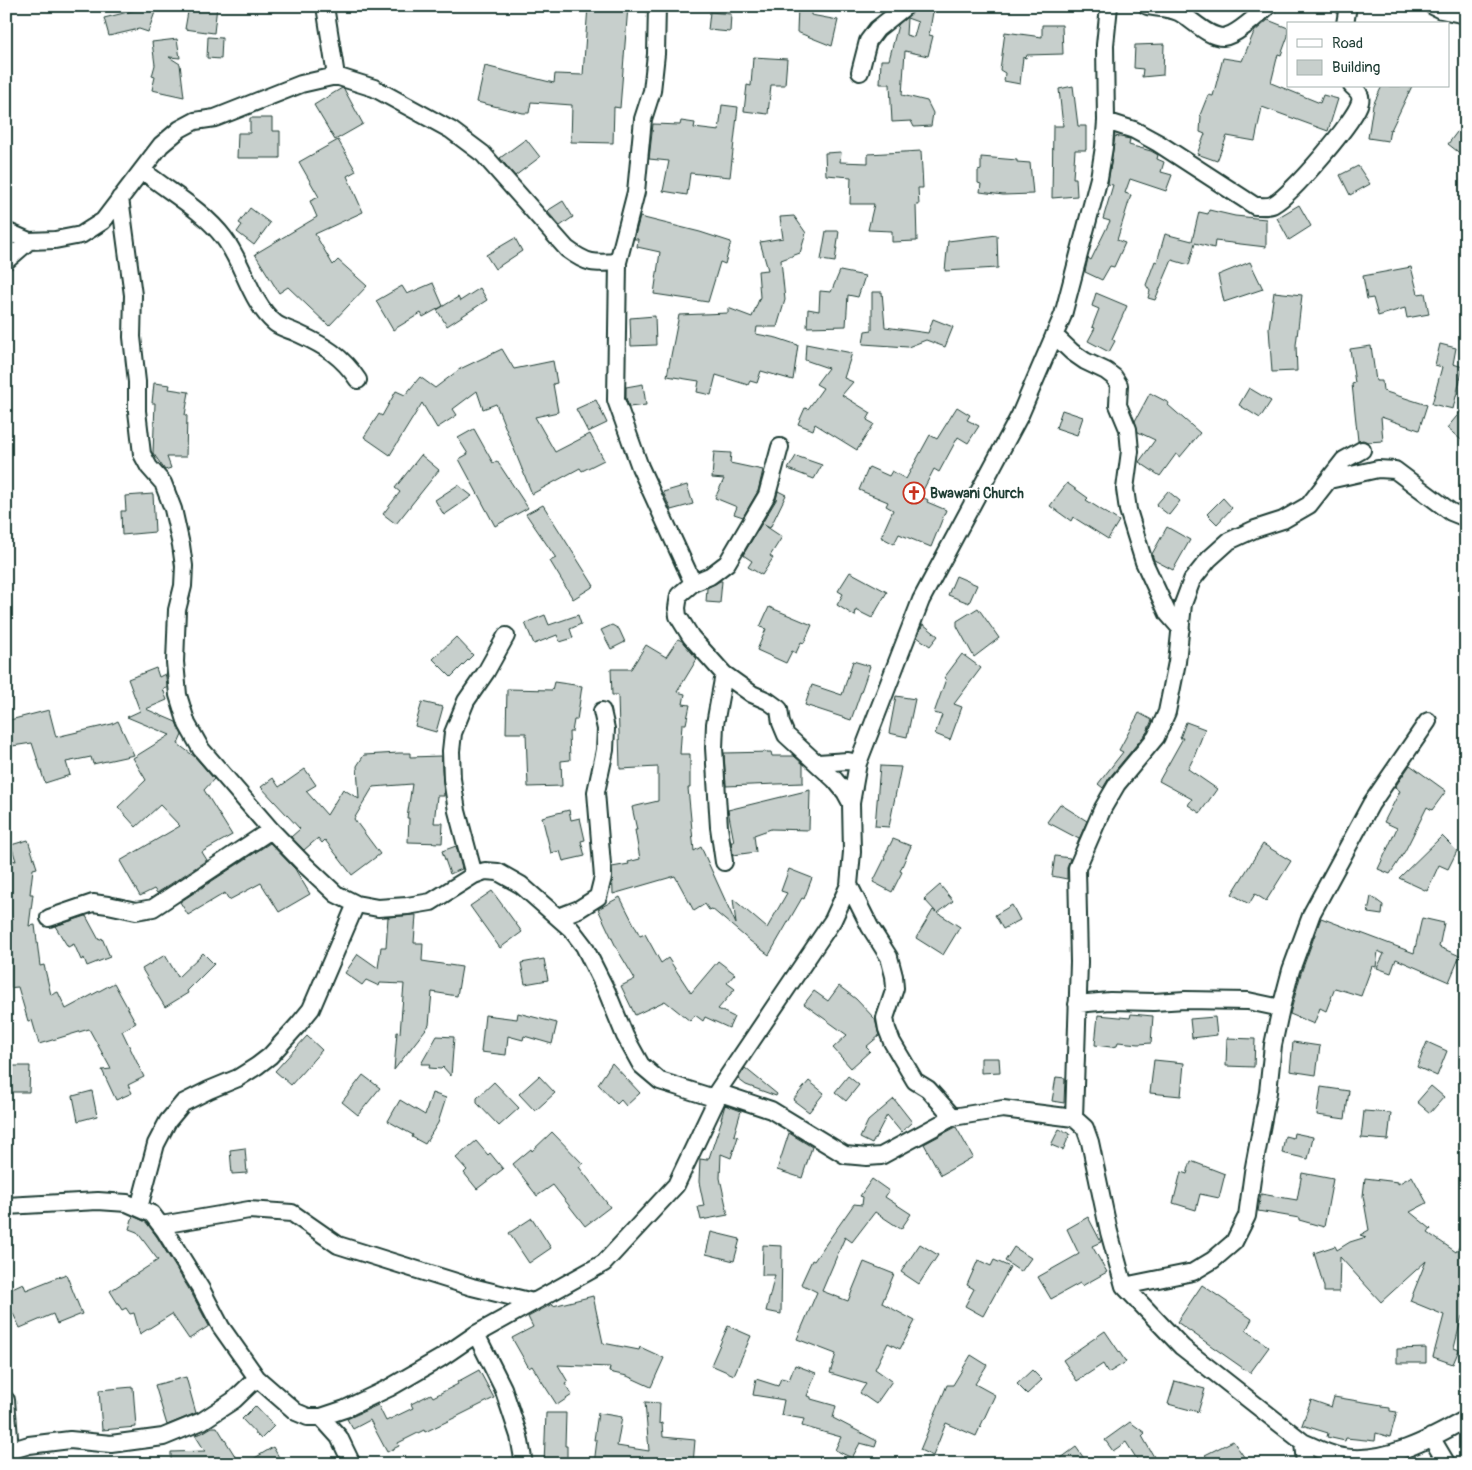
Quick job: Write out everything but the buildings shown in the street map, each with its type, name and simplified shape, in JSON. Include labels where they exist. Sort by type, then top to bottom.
[{"type":"street","points":[[325,6],[336,76]]},
{"type":"street","points":[[657,6],[656,54],[652,91],[643,119],[636,192],[618,262],[616,400],[640,467],[693,583]]},
{"type":"street","points":[[860,72],[868,41],[878,29],[906,6]]},
{"type":"street","points":[[6,1206],[98,1201],[127,1203],[152,1214],[201,1289],[221,1327],[257,1378],[296,1412],[308,1417],[321,1417],[345,1410],[389,1388],[476,1334],[604,1263],[676,1185],[717,1095],[834,920],[849,885],[852,852],[851,803],[858,763],[922,600],[1020,415],[1063,315],[1099,178],[1104,147],[1106,121],[1105,45],[1112,6]]},
{"type":"street","points":[[1147,6],[1165,8],[1179,13],[1208,32],[1222,37],[1237,31],[1268,6]]},
{"type":"street","points":[[1345,22],[1348,6]]},
{"type":"street","points":[[1433,6],[1441,10],[1466,15]]},
{"type":"street","points":[[6,231],[29,241],[55,240],[81,235],[103,221],[161,145],[180,128],[195,121],[215,118],[301,84],[336,76],[374,88],[451,130],[483,154],[568,248],[583,260],[600,264],[618,262]]},
{"type":"street","points":[[1106,121],[1134,130],[1158,143],[1256,206],[1273,205],[1290,191],[1335,141],[1354,116],[1361,100],[1354,88]]},
{"type":"street","points":[[142,170],[210,222],[224,238],[237,259],[261,308],[276,324],[336,354],[349,366],[358,380]]},
{"type":"street","points":[[120,198],[133,295],[132,338],[142,454],[149,467],[163,482],[173,509],[184,566],[183,586],[177,619],[175,662],[178,695],[187,724],[201,749],[271,830],[336,894],[356,904],[378,908],[407,906],[431,902],[474,875],[485,871],[498,872],[521,885],[571,929],[584,946],[607,992],[625,1036],[641,1065],[660,1081],[771,1110],[845,1155],[881,1156],[953,1117],[1003,1109],[1074,1118],[1085,1128],[1090,1142],[1109,1232],[1124,1286],[1182,1347],[1303,1442],[1324,1452],[1343,1457],[1366,1458],[1408,1448],[1466,1419]]},
{"type":"street","points":[[6,261],[29,241]]},
{"type":"street","points":[[1054,335],[1072,352],[1114,377],[1119,385],[1118,406],[1128,429],[1130,451],[1125,489],[1128,510],[1144,562],[1168,614],[1181,629]]},
{"type":"street","points":[[780,447],[766,495],[727,563],[710,576],[693,583],[679,595],[678,616],[691,637],[724,674],[752,694],[768,701],[779,710],[781,723],[786,735],[818,763],[845,792],[851,803]]},
{"type":"street","points":[[1074,1118],[1079,962],[1077,868],[1117,784],[1156,736],[1167,712],[1177,662],[1183,604],[1192,580],[1209,559],[1229,541],[1255,529],[1283,520],[1309,505],[1344,460],[1362,450]]},
{"type":"street","points":[[1330,480],[1378,469],[1395,470],[1451,512],[1466,518]]},
{"type":"street","points":[[474,875],[452,779],[451,751],[453,733],[466,701],[486,672],[506,636]]},
{"type":"street","points":[[724,674],[715,724],[714,748],[719,827],[724,862]]},
{"type":"street","points":[[558,917],[578,909],[598,897],[603,877],[596,792],[605,750],[606,729],[602,711]]},
{"type":"street","points":[[1124,1286],[1192,1272],[1212,1260],[1234,1242],[1247,1216],[1268,1092],[1273,1045],[1281,1008],[1291,970],[1312,913],[1371,804],[1428,721]]},
{"type":"street","points":[[818,763],[848,761],[858,763]]},
{"type":"street","points":[[49,918],[93,903],[136,912],[153,908],[271,830]]},
{"type":"street","points":[[849,885],[870,927],[889,957],[895,988],[885,1018],[892,1042],[915,1081],[928,1089],[953,1117]]},
{"type":"street","points":[[139,1208],[156,1144],[168,1121],[182,1103],[238,1078],[257,1066],[270,1056],[298,1025],[311,1009],[356,904]]},
{"type":"street","points":[[1077,1004],[1110,1001],[1248,1001],[1281,1008]]},
{"type":"street","points":[[161,1226],[249,1210],[292,1213],[338,1245],[456,1283],[533,1302]]},
{"type":"street","points":[[476,1334],[503,1388],[519,1436],[520,1462]]},
{"type":"street","points":[[6,1400],[8,1451],[29,1445],[70,1440],[111,1444],[163,1437],[202,1421],[234,1400],[257,1378]]},
{"type":"street","points":[[321,1417],[339,1437],[352,1464]]},
{"type":"street","points":[[1431,1437],[1447,1464]]},
{"type":"street","points":[[1303,1442],[1305,1464]]},
{"type":"place","name":"Bwawani Church","points":[[914,493]]}]
